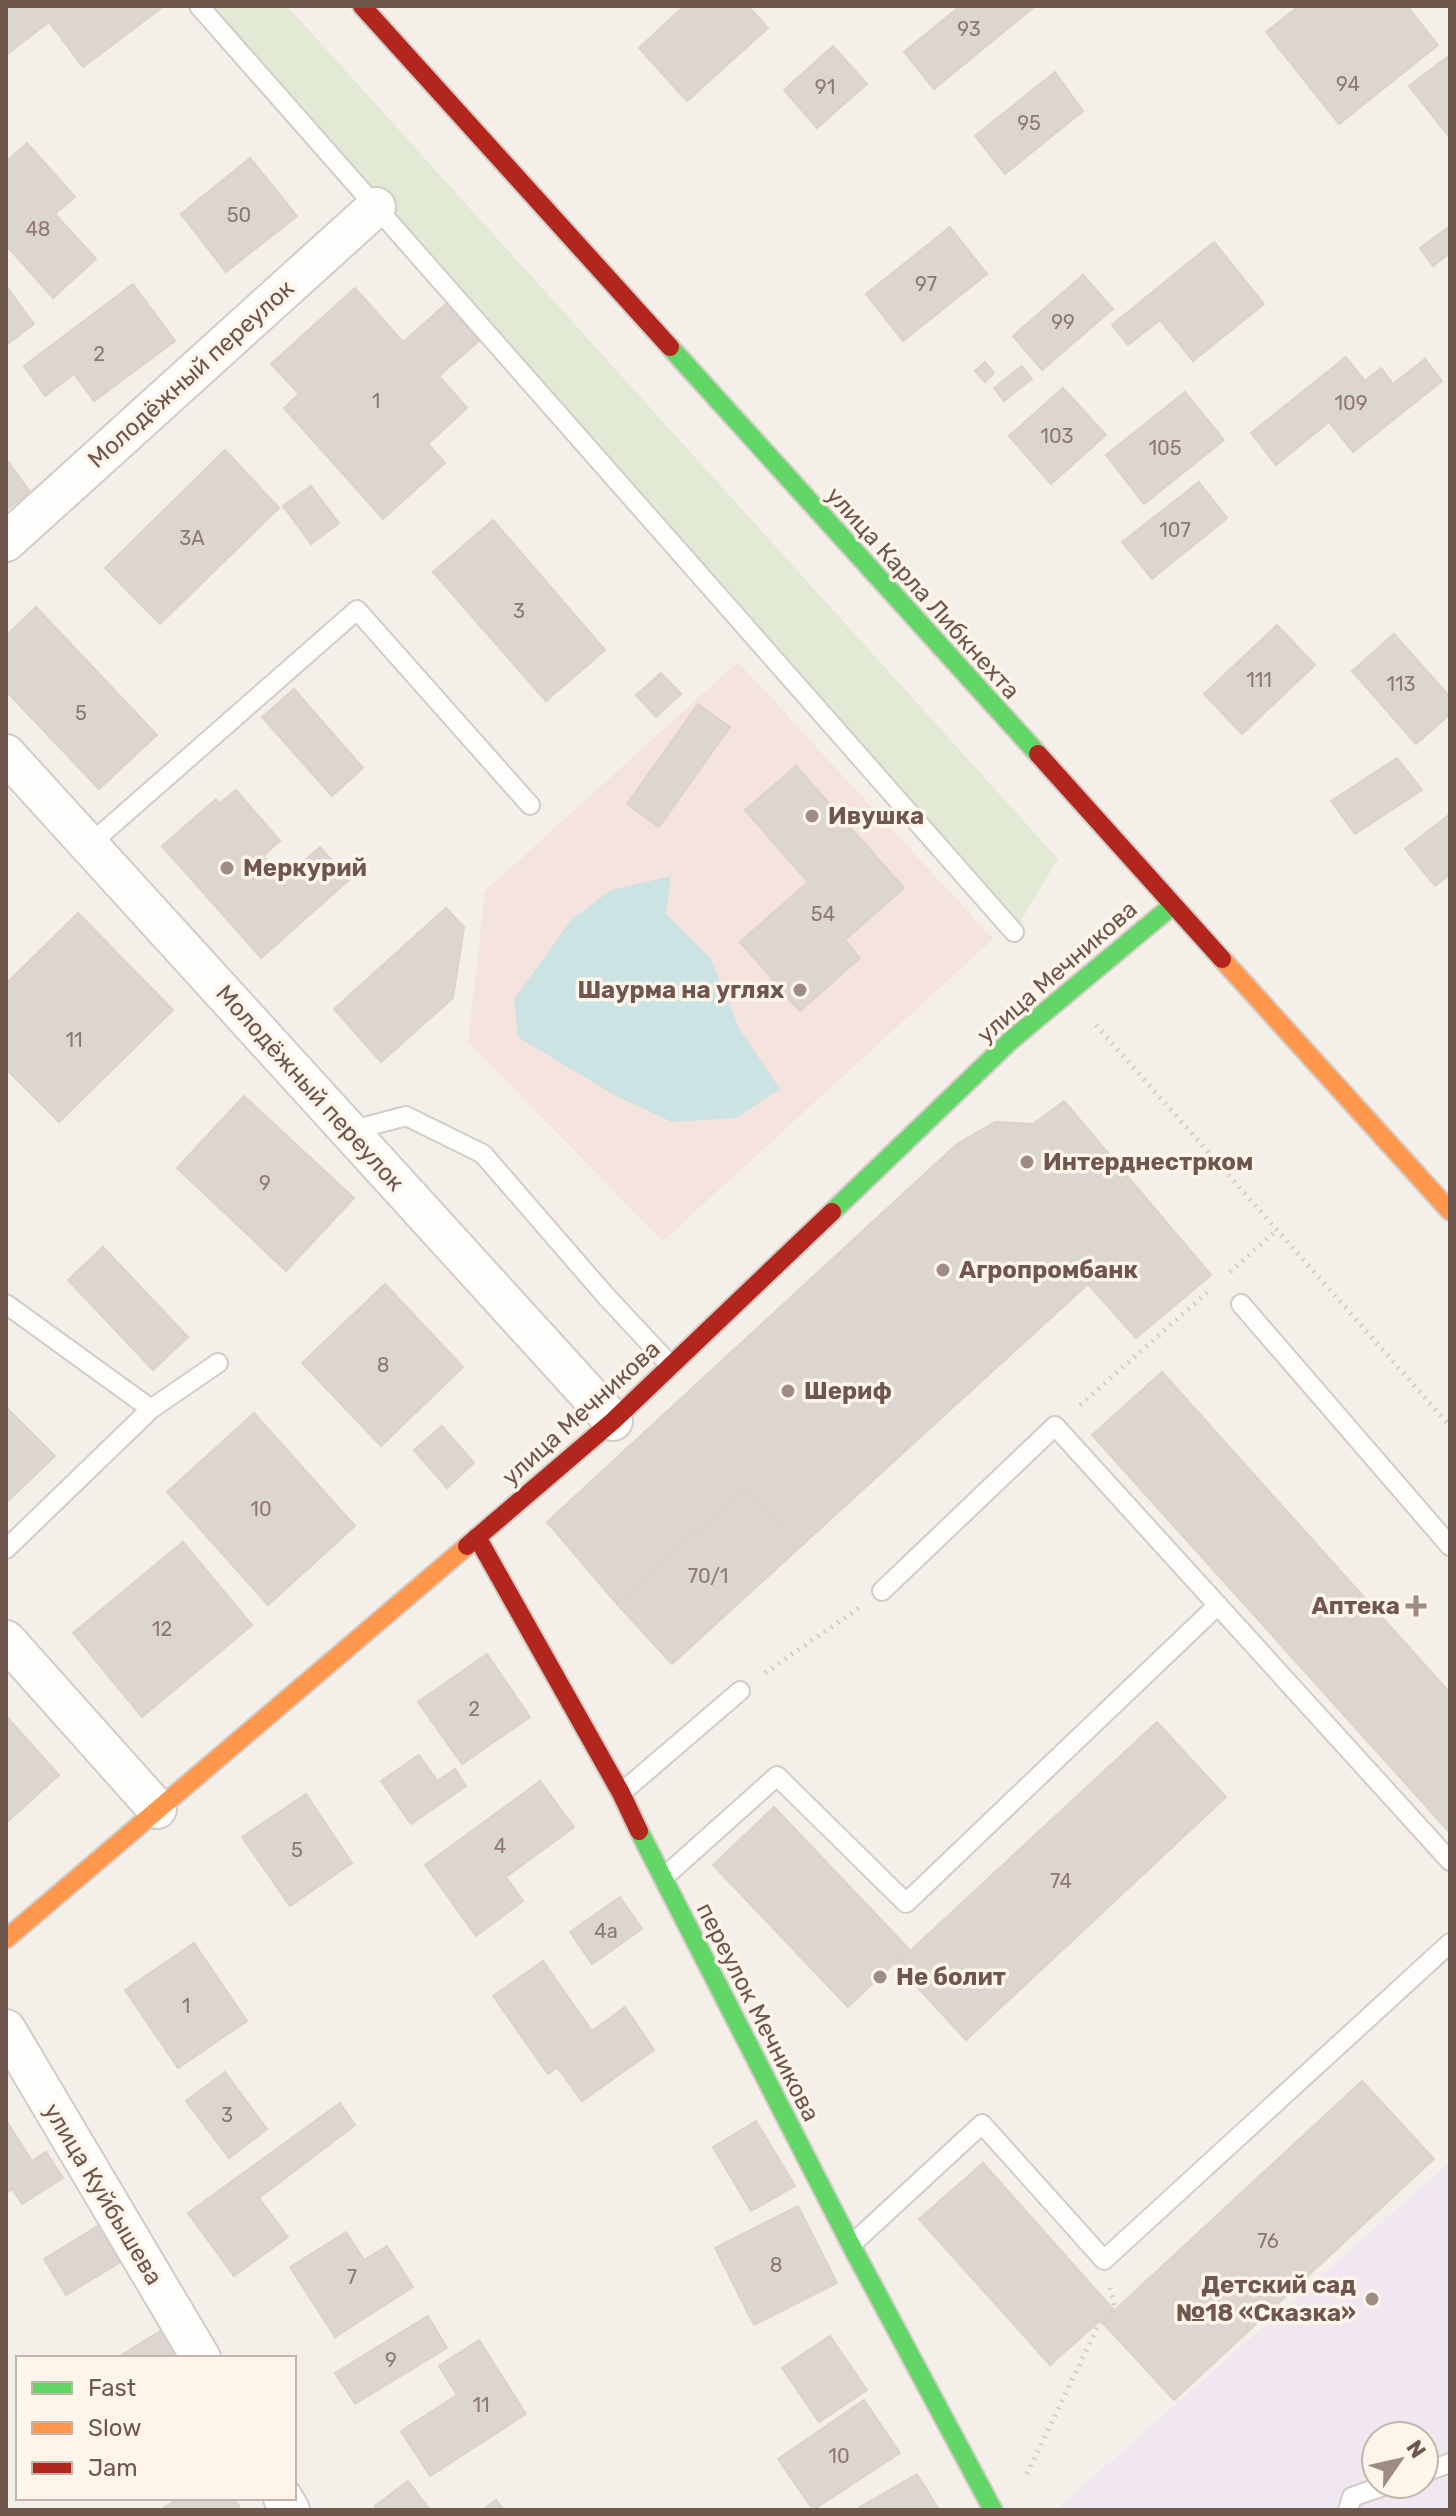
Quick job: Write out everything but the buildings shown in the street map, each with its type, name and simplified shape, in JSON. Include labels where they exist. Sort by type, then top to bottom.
[{"type":"street","name":"улица Карла Либкнехта","points":[[362,6],[1450,1211]]},
{"type":"street","name":"Молодёжный переулок","points":[[6,542],[376,207]]},
{"type":"street","name":"Молодёжный переулок","points":[[6,754],[613,1421]]},
{"type":"street","name":"улица Мечникова","points":[[6,1939],[613,1421],[1010,1041],[1173,905]]},
{"type":"street","name":"переулок Мечникова","points":[[477,1537],[621,1793],[662,1879],[851,2245],[993,2510]]},
{"type":"street","points":[[6,1640],[157,1809]]},
{"type":"street","name":"улица Куйбышева","points":[[6,2029],[200,2356]]},
{"type":"lane","points":[[199,6],[1014,932]]},
{"type":"lane","points":[[89,845],[357,610],[530,805]]},
{"type":"lane","points":[[350,1131],[406,1116],[483,1154],[671,1366]]},
{"type":"lane","points":[[6,1304],[151,1409]]},
{"type":"lane","points":[[1241,1304],[1450,1546]]},
{"type":"lane","points":[[6,1549],[151,1409],[218,1363]]},
{"type":"lane","points":[[882,1591],[1055,1426],[1450,1861]]},
{"type":"lane","points":[[662,1879],[777,1776],[906,1903],[1218,1605]]},
{"type":"lane","points":[[621,1793],[740,1691]]},
{"type":"lane","points":[[851,2245],[982,2124],[1104,2260],[1450,1943]]},
{"type":"lane","points":[[1348,2510],[1352,2497],[1360,2494]]},
{"type":"path","points":[[1067,992],[1450,1426]]},
{"type":"path","points":[[1055,1426],[1277,1230]]},
{"type":"path","points":[[740,1691],[882,1591]]},
{"type":"path","points":[[1023,2481],[1099,2324],[1115,2308],[1104,2260]]},
{"type":"shaded area","points":[[738,662],[993,939],[663,1241],[468,1042],[485,891]]},
{"type":"shaded area","name":"Детский сад №18 «Сказка»","points":[[1450,2162],[1450,2510],[1056,2510]]},
{"type":"green space","points":[[199,6],[287,6],[1058,859],[1014,932]]},
{"type":"water","points":[[671,876],[666,914],[711,959],[739,1028],[780,1089],[736,1118],[672,1122],[616,1096],[518,1037],[514,999],[572,919],[611,890]]},
{"type":"traffic: fast","points":[[670,347],[1038,754]]},
{"type":"traffic: fast","points":[[832,1212],[1010,1041],[1173,905]]},
{"type":"traffic: fast","points":[[639,1831],[851,2245],[993,2510]]},
{"type":"traffic: slow","points":[[1222,959],[1450,1211]]},
{"type":"traffic: slow","points":[[6,1939],[467,1546]]},
{"type":"traffic: jam","points":[[362,6],[670,347]]},
{"type":"traffic: jam","points":[[1038,754],[1222,959]]},
{"type":"traffic: jam","points":[[467,1546],[613,1421],[832,1212]]},
{"type":"traffic: jam","points":[[477,1537],[621,1793],[639,1831]]},
{"type":"place","name":"Ивушка","points":[[812,816]]},
{"type":"place","name":"Меркурий","points":[[227,868]]},
{"type":"place","name":"Шаурма на углях","points":[[800,990]]},
{"type":"place","name":"Интерднестрком","points":[[1027,1162]]},
{"type":"place","name":"Агропромбанк","points":[[943,1270]]},
{"type":"place","name":"Шериф","points":[[788,1391]]},
{"type":"place","name":"Аптека","points":[[1416,1606]]},
{"type":"place","name":"Не болит","points":[[880,1977]]},
{"type":"place","name":"Детский сад №18 «Сказка»","points":[[1372,2299]]}]
